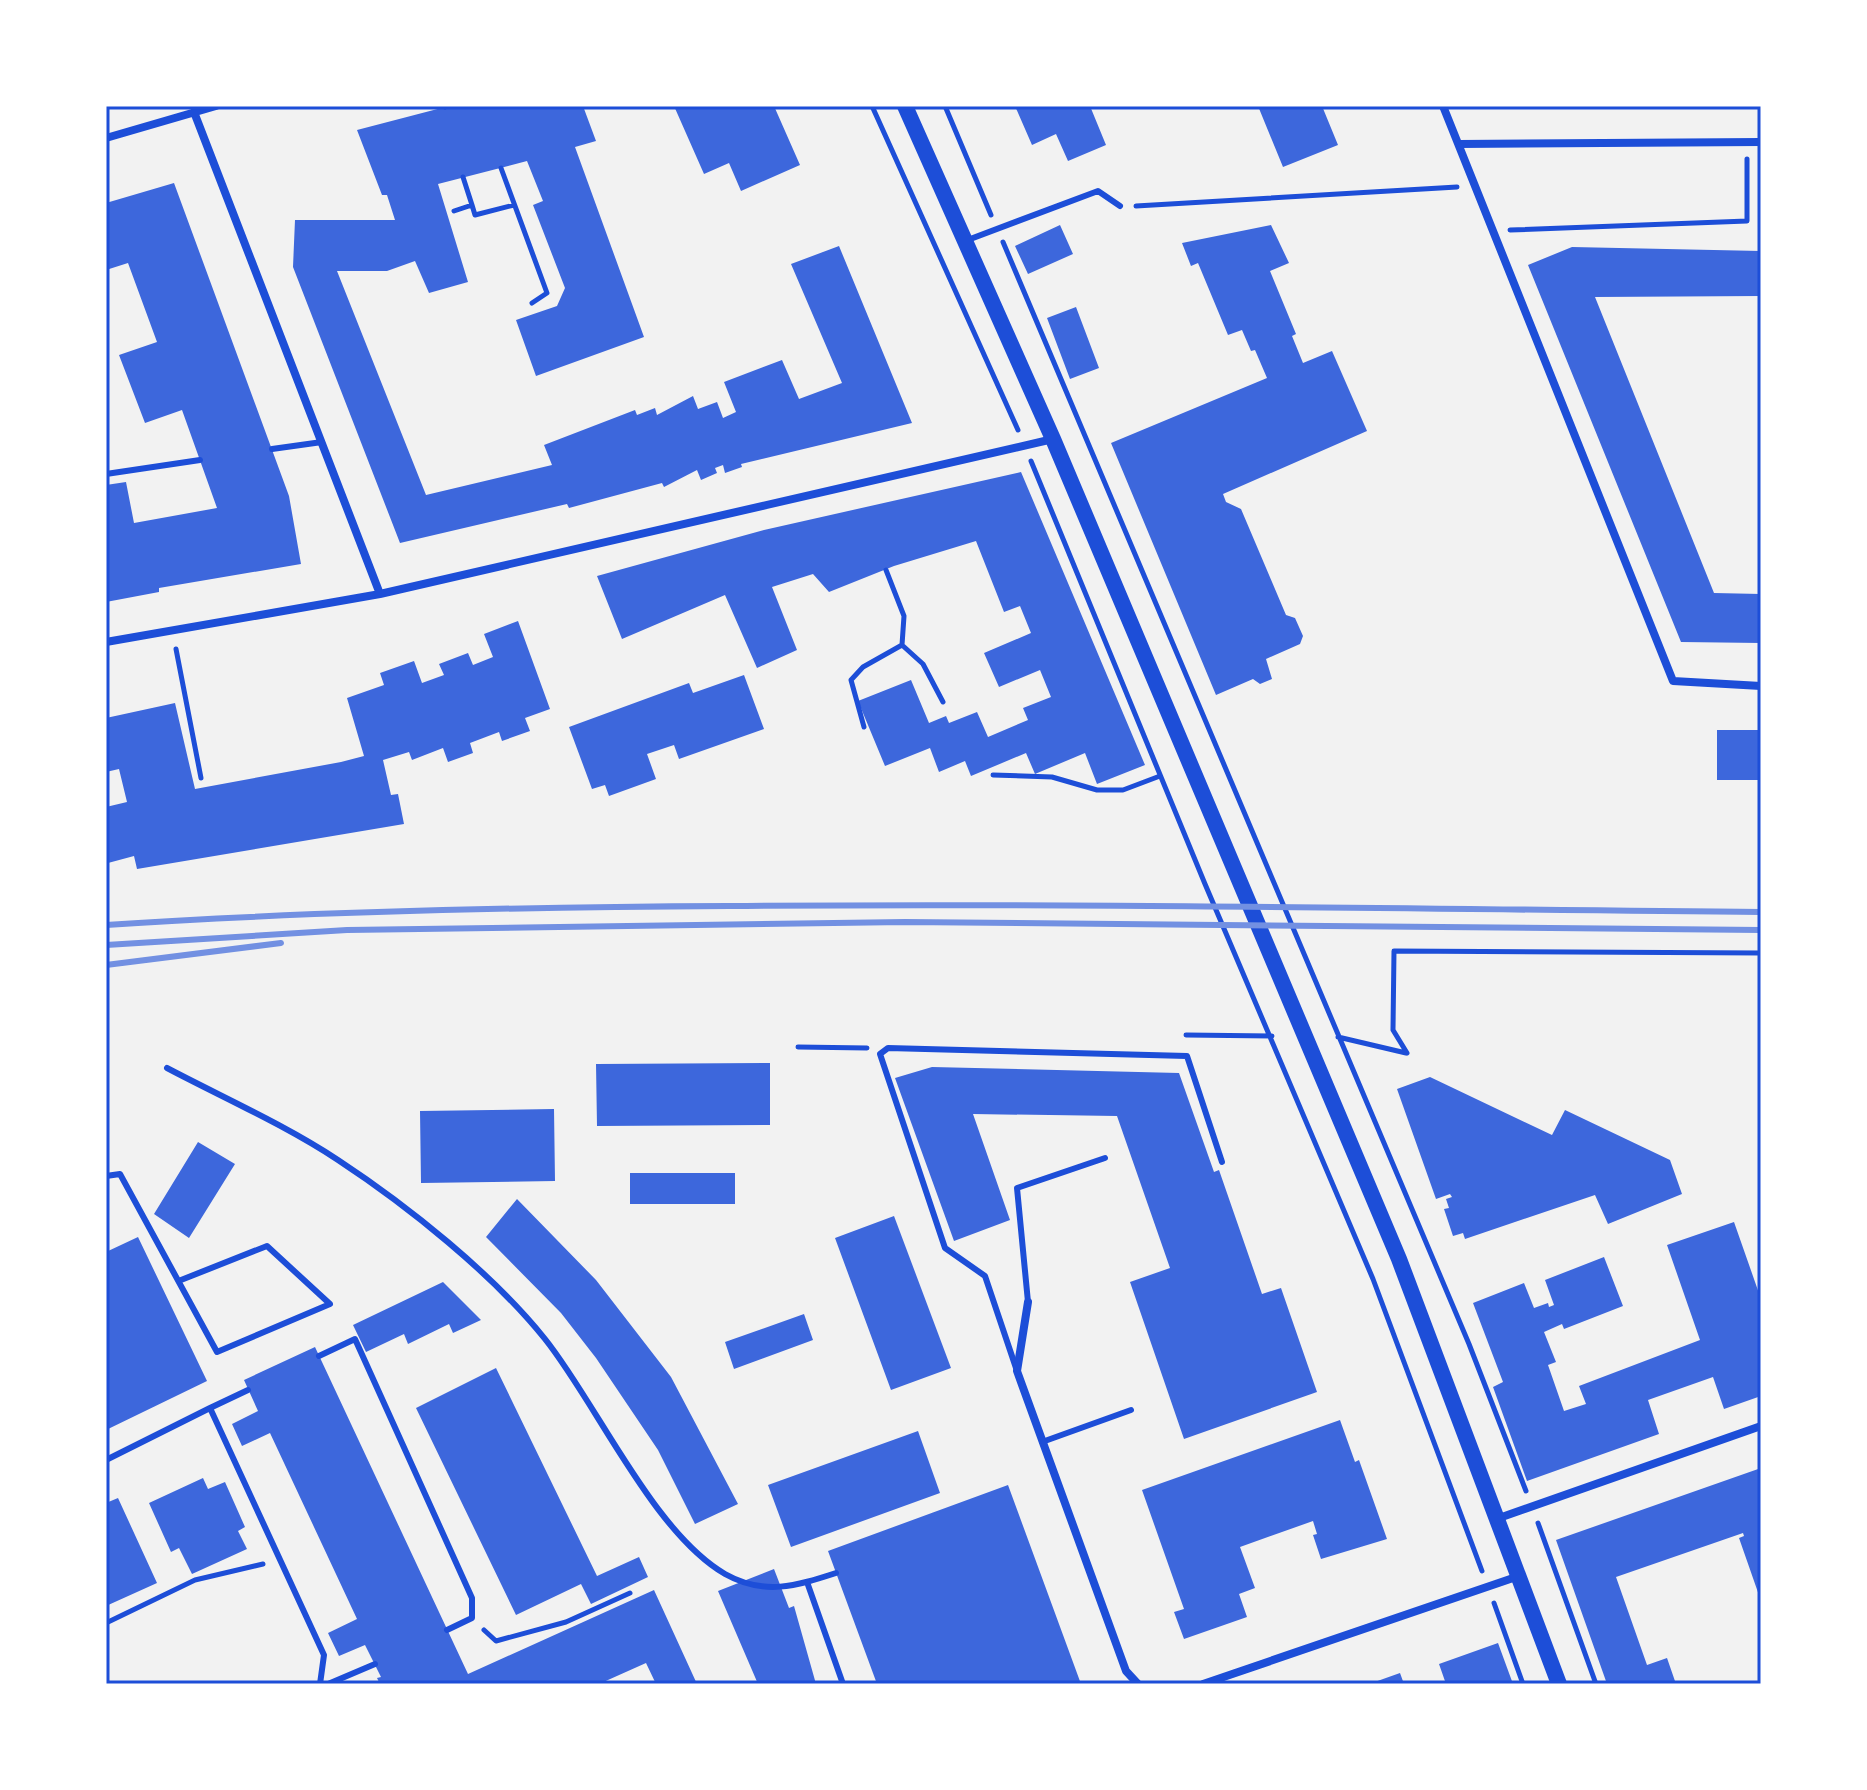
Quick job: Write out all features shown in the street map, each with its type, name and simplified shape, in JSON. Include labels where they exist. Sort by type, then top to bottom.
[{"type":"main road","points":[[905,106],[1053,439],[1399,1259],[1559,1684]]},
{"type":"street","points":[[106,138],[216,106]]},
{"type":"street","points":[[1443,106],[1673,681],[1761,686]]},
{"type":"street","points":[[194,112],[380,594]]},
{"type":"street","points":[[1459,144],[1761,142]]},
{"type":"street","points":[[106,642],[380,594],[1053,439]]},
{"type":"street","points":[[1028,1302],[1017,1371],[1126,1671],[1138,1684]]},
{"type":"street","points":[[1499,1518],[1761,1426]]},
{"type":"street","points":[[1203,1684],[1520,1576]]},
{"type":"lane","points":[[965,241],[1098,191],[1120,206]]},
{"type":"lane","points":[[272,449],[322,442]]},
{"type":"lane","points":[[106,474],[200,460]]},
{"type":"lane","points":[[1017,1371],[985,1276],[945,1248],[880,1054],[888,1048],[1187,1056],[1222,1162]]},
{"type":"lane","points":[[167,1068],[338,1160],[467,1259],[545,1339],[665,1516],[697,1551],[723,1573],[761,1589],[807,1582],[836,1573]]},
{"type":"lane","points":[[1028,1302],[1017,1188],[1105,1158]]},
{"type":"lane","points":[[106,1176],[120,1174],[181,1280],[217,1352],[330,1304],[267,1246],[181,1280]]},
{"type":"lane","points":[[319,1356],[355,1339],[472,1598],[472,1618],[447,1630]]},
{"type":"lane","points":[[106,1460],[248,1390]]},
{"type":"lane","points":[[210,1408],[324,1655],[320,1684]]},
{"type":"lane","points":[[1042,1442],[1131,1410]]},
{"type":"lane","points":[[807,1582],[843,1684]]},
{"type":"lane","points":[[328,1684],[375,1664]]},
{"type":"path","points":[[872,106],[1025,447],[1160,776],[1373,1279],[1523,1684]]},
{"type":"path","points":[[945,106],[1469,1344],[1596,1684]]},
{"type":"path","points":[[1492,230],[1747,221],[1747,142]]},
{"type":"path","points":[[501,168],[547,293],[532,303]]},
{"type":"path","points":[[463,177],[475,215],[514,205]]},
{"type":"path","points":[[1120,206],[1474,186]]},
{"type":"path","points":[[454,211],[472,205]]},
{"type":"path","points":[[886,570],[904,616],[902,645]]},
{"type":"path","points":[[172,630],[201,778]]},
{"type":"path","points":[[902,645],[923,664],[943,702]]},
{"type":"path","points":[[864,727],[851,680],[863,667],[902,645]]},
{"type":"path","points":[[993,775],[1052,777],[1097,790],[1123,790],[1160,776]]},
{"type":"path","points":[[1349,1037],[1407,1053],[1393,1030],[1394,951],[1761,953]]},
{"type":"path","points":[[1174,1054],[1181,1035],[1248,1036]]},
{"type":"path","points":[[798,1047],[888,1048]]},
{"type":"path","points":[[106,1623],[195,1580],[260,1565]]},
{"type":"path","points":[[472,1618],[496,1641],[566,1622],[630,1593]]},
{"type":"building","points":[[449,106],[583,106],[596,141],[575,147],[644,337],[536,376],[516,320],[557,306],[565,288],[533,205],[543,201],[527,161],[438,184],[468,282],[429,293],[415,261],[387,271],[337,271],[426,495],[552,465],[544,445],[635,410],[637,415],[655,408],[657,415],[693,396],[698,409],[717,402],[723,418],[736,412],[724,382],[782,360],[799,399],[842,383],[791,264],[839,246],[912,423],[741,464],[742,467],[725,473],[723,465],[715,468],[717,473],[701,480],[697,470],[664,487],[662,483],[569,508],[567,504],[400,543],[293,267],[295,220],[395,220],[357,130]]},
{"type":"building","points":[[674,106],[774,106],[800,165],[741,191],[729,163],[704,174]]},
{"type":"building","points":[[1015,106],[1090,106],[1106,145],[1068,161],[1056,134],[1032,145]]},
{"type":"building","points":[[1258,106],[1322,106],[1338,145],[1283,167]]},
{"type":"building","points":[[174,183],[289,496],[301,564],[159,588],[159,592],[106,602],[106,485],[126,482],[134,523],[217,508],[182,410],[145,423],[119,355],[157,342],[128,263],[106,270],[106,203]]},
{"type":"building","points":[[1060,225],[1073,254],[1028,274],[1015,246]]},
{"type":"building","points":[[1271,225],[1289,263],[1270,271],[1296,334],[1292,336],[1303,363],[1332,351],[1367,431],[1223,494],[1226,502],[1241,509],[1286,615],[1295,618],[1303,636],[1300,644],[1266,659],[1272,679],[1260,684],[1253,679],[1216,695],[1111,443],[1267,378],[1242,330],[1228,335],[1198,263],[1191,266],[1182,243]]},
{"type":"building","points":[[1572,247],[1761,251],[1761,296],[1595,297],[1714,593],[1761,594],[1761,643],[1681,642],[1528,265]]},
{"type":"building","points":[[1076,307],[1099,368],[1070,379],[1047,318]]},
{"type":"building","points":[[1021,472],[1145,765],[1097,784],[1085,753],[1035,774],[1026,753],[971,776],[965,761],[939,772],[930,748],[885,766],[858,701],[911,680],[929,723],[946,716],[949,723],[977,712],[988,737],[1028,720],[1023,708],[1051,697],[1040,670],[999,687],[984,653],[1031,633],[1020,606],[1004,612],[976,541],[894,566],[829,592],[813,574],[772,587],[797,650],[757,668],[725,595],[622,639],[597,576],[764,530]]},
{"type":"building","points":[[518,621],[550,709],[525,718],[530,731],[502,741],[499,732],[470,743],[473,753],[448,762],[443,748],[412,760],[409,752],[383,760],[391,795],[398,794],[404,824],[137,869],[134,856],[108,863],[106,807],[127,802],[119,769],[106,772],[106,718],[175,703],[195,789],[341,762],[364,756],[347,698],[384,685],[380,673],[414,661],[422,683],[444,675],[439,664],[468,653],[473,665],[493,657],[484,634]]},
{"type":"building","points":[[744,675],[764,729],[679,759],[674,745],[647,754],[656,779],[609,796],[605,785],[592,789],[569,727],[689,683],[693,693]]},
{"type":"building","points":[[1717,730],[1761,730],[1761,780],[1717,780]]},
{"type":"building","points":[[770,1063],[770,1125],[597,1126],[596,1064]]},
{"type":"building","points":[[932,1067],[1179,1073],[1214,1172],[1219,1170],[1262,1294],[1281,1288],[1317,1392],[1184,1439],[1130,1282],[1170,1268],[1117,1116],[973,1114],[1010,1220],[954,1241],[895,1078]]},
{"type":"building","points":[[1430,1077],[1552,1135],[1565,1110],[1670,1160],[1682,1194],[1608,1224],[1595,1195],[1465,1239],[1463,1233],[1453,1236],[1444,1209],[1449,1208],[1446,1199],[1452,1197],[1450,1194],[1436,1199],[1397,1089]]},
{"type":"building","points":[[554,1109],[555,1181],[421,1183],[420,1111]]},
{"type":"building","points":[[198,1142],[235,1164],[189,1238],[154,1214]]},
{"type":"building","points":[[630,1173],[735,1173],[735,1204],[630,1204]]},
{"type":"building","points":[[517,1199],[596,1280],[671,1377],[738,1504],[695,1524],[658,1450],[596,1358],[561,1313],[486,1237]]},
{"type":"building","points":[[894,1216],[951,1368],[891,1390],[835,1238]]},
{"type":"building","points":[[1734,1222],[1761,1299],[1761,1396],[1724,1409],[1713,1377],[1648,1400],[1659,1434],[1527,1481],[1493,1387],[1503,1382],[1473,1303],[1524,1283],[1534,1308],[1548,1303],[1549,1307],[1554,1305],[1545,1280],[1604,1257],[1623,1306],[1564,1329],[1562,1324],[1544,1332],[1556,1362],[1548,1365],[1564,1411],[1586,1404],[1579,1386],[1700,1340],[1667,1245]]},
{"type":"building","points":[[138,1237],[207,1381],[106,1430],[106,1252]]},
{"type":"building","points":[[443,1282],[481,1320],[453,1333],[449,1324],[408,1344],[404,1334],[366,1352],[353,1325]]},
{"type":"building","points":[[804,1314],[813,1340],[734,1369],[725,1342]]},
{"type":"building","points":[[315,1347],[468,1674],[654,1590],[697,1684],[656,1684],[646,1663],[599,1684],[380,1684],[377,1678],[381,1677],[365,1645],[339,1656],[328,1633],[357,1619],[270,1433],[242,1446],[232,1424],[258,1411],[244,1380]]},
{"type":"building","points":[[496,1368],[597,1576],[639,1557],[648,1577],[591,1604],[581,1584],[516,1615],[416,1408]]},
{"type":"building","points":[[1340,1420],[1355,1462],[1359,1460],[1387,1539],[1321,1559],[1313,1535],[1317,1534],[1313,1521],[1240,1547],[1255,1588],[1239,1594],[1247,1617],[1184,1639],[1174,1612],[1184,1609],[1142,1490]]},
{"type":"building","points":[[918,1431],[940,1493],[791,1547],[768,1485]]},
{"type":"building","points":[[1761,1468],[1761,1601],[1739,1538],[1744,1536],[1743,1533],[1616,1577],[1647,1665],[1667,1658],[1676,1684],[1607,1684],[1556,1540]]},
{"type":"building","points":[[203,1478],[208,1489],[225,1482],[245,1527],[238,1531],[247,1549],[192,1574],[179,1548],[171,1552],[149,1503]]},
{"type":"building","points":[[1008,1485],[1081,1684],[877,1684],[828,1551]]},
{"type":"building","points":[[118,1498],[157,1583],[106,1606],[106,1503]]},
{"type":"building","points":[[774,1569],[789,1608],[794,1606],[816,1684],[758,1684],[718,1591]]},
{"type":"building","points":[[1498,1643],[1513,1684],[1446,1684],[1439,1664]]},
{"type":"building","points":[[1400,1673],[1404,1684],[1369,1684]]},
{"type":"railway","points":[[106,925],[340,913],[858,905],[1761,912]]},
{"type":"railway","points":[[106,945],[347,930],[905,922],[1761,930]]},
{"type":"railway","points":[[106,965],[281,943]]}]
